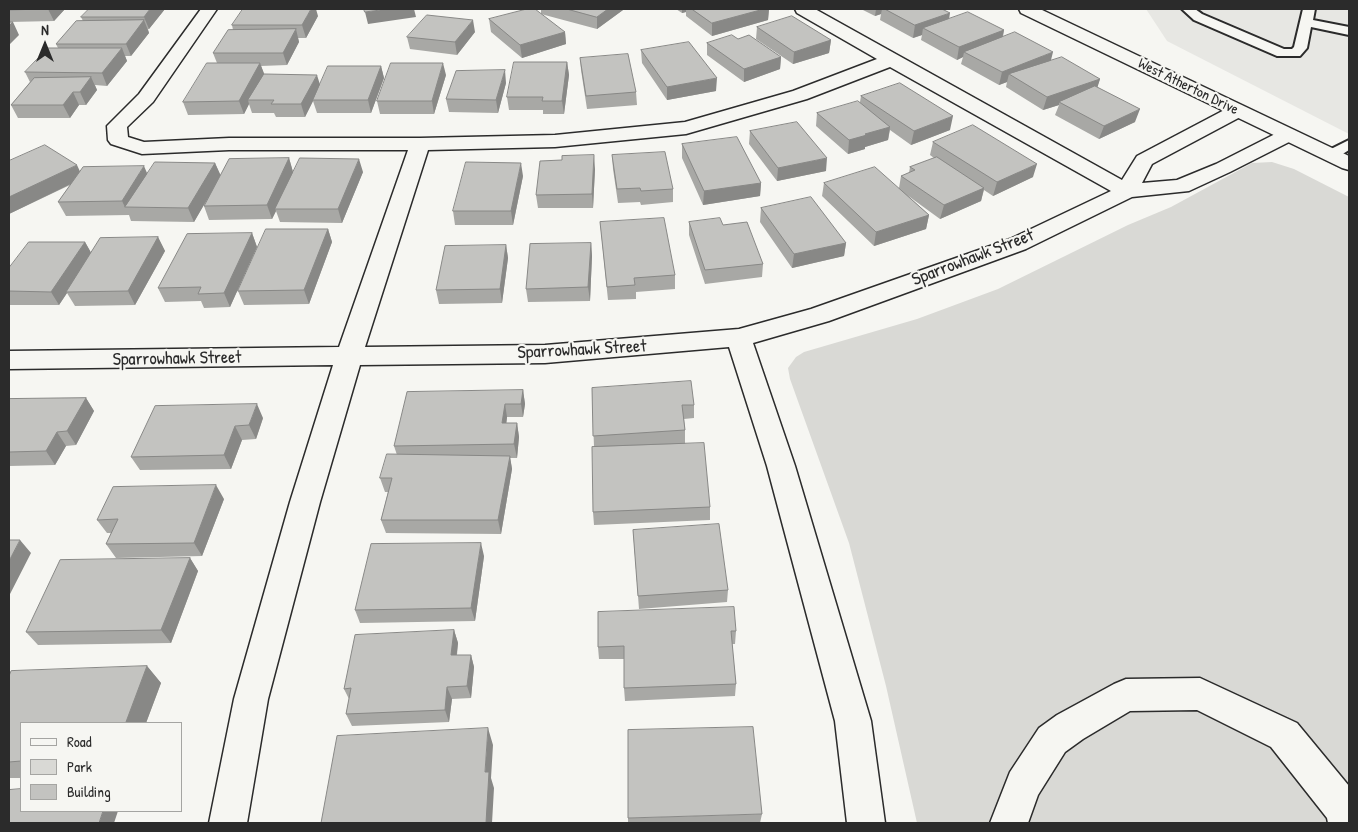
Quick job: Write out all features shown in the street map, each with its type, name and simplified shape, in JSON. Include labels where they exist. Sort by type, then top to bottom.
[{"type":"street","points":[[209,9],[146,98],[117,126],[118,140],[142,148],[229,144],[420,144],[554,141],[686,128],[800,95],[891,60]]},
{"type":"street","points":[[803,9],[891,60],[1127,190],[1181,186],[1288,135]]},
{"type":"street","name":"West Atherton Drive","points":[[1027,9],[1349,164]]},
{"type":"street","points":[[1127,190],[1144,160],[1237,111]]},
{"type":"street","points":[[228,823],[251,699],[305,502],[349,357],[420,144]]},
{"type":"street","name":"Sparrowhawk Street","points":[[9,360],[545,354],[739,338],[820,315],[1018,244],[1127,190]]},
{"type":"street","points":[[739,338],[781,466],[853,722],[866,823]]},
{"type":"street","points":[[1009,823],[1023,785],[1052,740],[1070,727],[1126,695],[1200,694],[1284,735],[1345,810],[1347,823]]},
{"type":"lane","points":[[1188,9],[1198,17],[1282,53],[1295,52],[1300,48],[1309,9]]},
{"type":"lane","points":[[1306,22],[1349,31]]},
{"type":"lane","points":[[1330,155],[1349,144]]},
{"type":"shaded area","points":[[1146,9],[1349,9],[1349,134],[1167,41]]},
{"type":"green space","points":[[1272,162],[1294,169],[1349,197],[1349,823],[917,823],[886,686],[849,543],[790,379],[788,368],[796,357],[804,352],[917,319],[998,289],[1128,225],[1171,207],[1252,163]]},
{"type":"building","points":[[9,9],[42,9],[9,10]]},
{"type":"building","points":[[89,9],[150,9],[144,17],[81,17]]},
{"type":"building","points":[[243,9],[311,9],[302,25],[232,25]]},
{"type":"building","points":[[364,9],[388,9],[365,12]]},
{"type":"building","points":[[527,9],[535,9],[565,32],[520,45],[489,19]]},
{"type":"building","points":[[567,9],[608,9],[597,17]]},
{"type":"building","points":[[692,9],[764,9],[712,23]]},
{"type":"building","points":[[885,9],[942,9],[950,13],[915,25]]},
{"type":"building","points":[[968,12],[1004,30],[959,47],[923,28]]},
{"type":"building","points":[[427,15],[473,20],[455,42],[407,37]]},
{"type":"building","points":[[792,16],[831,40],[794,52],[757,27]]},
{"type":"building","points":[[144,20],[126,44],[56,44],[76,21]]},
{"type":"building","points":[[296,29],[283,53],[213,53],[228,30]]},
{"type":"building","points":[[1015,32],[1053,52],[1002,72],[964,52]]},
{"type":"building","points":[[732,35],[738,39],[749,35],[781,57],[744,69],[707,43]]},
{"type":"building","points":[[689,42],[717,78],[667,87],[641,50]]},
{"type":"building","points":[[48,48],[122,48],[102,73],[25,72]]},
{"type":"building","points":[[628,54],[636,92],[586,96],[580,58]]},
{"type":"building","points":[[1062,57],[1100,79],[1047,97],[1009,74]]},
{"type":"building","points":[[514,62],[567,62],[562,101],[542,101],[543,97],[507,97]]},
{"type":"building","points":[[207,63],[260,63],[239,101],[183,102]]},
{"type":"building","points":[[391,63],[443,63],[432,101],[377,101]]},
{"type":"building","points":[[328,66],[381,66],[368,100],[313,100]]},
{"type":"building","points":[[505,70],[496,100],[446,99],[456,71]]},
{"type":"building","points":[[264,74],[317,75],[301,104],[271,104],[274,100],[248,100]]},
{"type":"building","points":[[91,77],[80,92],[73,92],[63,105],[11,105],[34,78]]},
{"type":"building","points":[[900,83],[953,116],[914,131],[861,96]]},
{"type":"building","points":[[1095,86],[1140,109],[1104,126],[1059,102]]},
{"type":"building","points":[[858,101],[890,127],[849,140],[817,113]]},
{"type":"building","points":[[797,122],[827,158],[778,168],[750,131]]},
{"type":"building","points":[[973,125],[1037,164],[997,182],[933,142]]},
{"type":"building","points":[[737,137],[761,183],[704,191],[682,144]]},
{"type":"building","points":[[45,145],[77,165],[9,197],[9,161]]},
{"type":"building","points":[[665,152],[673,189],[641,191],[640,188],[617,189],[612,155]]},
{"type":"building","points":[[594,155],[592,194],[536,195],[540,161],[562,160],[562,156]]},
{"type":"building","points":[[937,157],[984,188],[944,205],[901,176],[915,170],[910,167]]},
{"type":"building","points":[[289,158],[267,205],[204,206],[229,159]]},
{"type":"building","points":[[300,158],[359,159],[338,209],[275,209]]},
{"type":"building","points":[[155,162],[215,163],[188,208],[125,207]]},
{"type":"building","points":[[466,162],[521,163],[511,211],[453,211]]},
{"type":"building","points":[[144,166],[122,201],[58,202],[83,167]]},
{"type":"building","points":[[875,167],[929,215],[876,232],[824,183]]},
{"type":"building","points":[[811,197],[846,243],[794,254],[761,208]]},
{"type":"building","points":[[664,218],[675,275],[634,278],[635,285],[607,287],[600,222]]},
{"type":"building","points":[[720,218],[723,225],[747,222],[763,264],[705,270],[689,222]]},
{"type":"building","points":[[266,229],[328,229],[304,290],[238,291]]},
{"type":"building","points":[[252,233],[224,293],[198,294],[201,287],[158,288],[187,234]]},
{"type":"building","points":[[158,237],[128,291],[66,292],[100,238]]},
{"type":"building","points":[[29,242],[85,242],[51,292],[9,291],[9,268]]},
{"type":"building","points":[[591,243],[588,287],[526,289],[530,244]]},
{"type":"building","points":[[506,245],[500,289],[436,290],[445,246]]},
{"type":"building","points":[[691,381],[694,405],[682,405],[685,430],[593,436],[592,388]]},
{"type":"building","points":[[523,390],[521,404],[505,404],[502,423],[517,423],[514,444],[394,446],[407,392]]},
{"type":"building","points":[[86,398],[67,431],[57,432],[46,451],[9,452],[9,399]]},
{"type":"building","points":[[257,404],[249,425],[235,426],[224,455],[131,457],[155,406]]},
{"type":"building","points":[[704,443],[710,507],[593,512],[592,447]]},
{"type":"building","points":[[387,454],[510,456],[498,520],[381,520],[392,478],[380,478]]},
{"type":"building","points":[[216,485],[194,543],[106,544],[118,519],[97,520],[113,487]]},
{"type":"building","points":[[719,524],[728,590],[638,596],[633,530]]},
{"type":"building","points":[[9,540],[20,540],[9,561]]},
{"type":"building","points":[[481,543],[471,608],[355,610],[371,544]]},
{"type":"building","points":[[190,558],[161,630],[26,632],[60,560]]},
{"type":"building","points":[[734,607],[736,631],[731,631],[736,684],[624,688],[624,646],[598,647],[598,612]]},
{"type":"building","points":[[454,630],[451,655],[471,655],[467,686],[447,687],[445,710],[346,714],[351,688],[344,689],[355,635]]},
{"type":"building","points":[[147,666],[126,722],[20,722],[20,761],[9,762],[9,676],[11,671]]},
{"type":"building","points":[[753,727],[762,814],[628,818],[628,730]]},
{"type":"building","points":[[488,728],[485,772],[489,772],[486,823],[321,823],[337,736]]},
{"type":"building","points":[[20,789],[20,812],[103,812],[99,823],[9,823],[9,790]]}]
